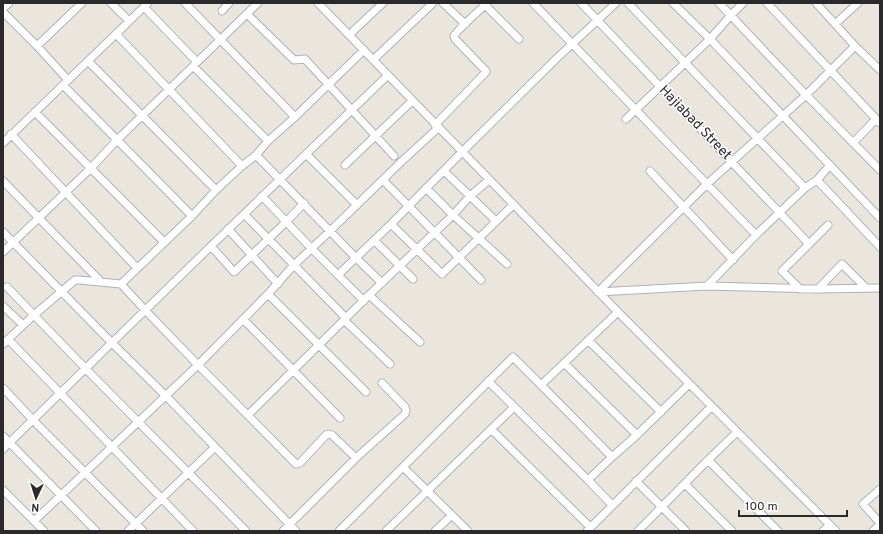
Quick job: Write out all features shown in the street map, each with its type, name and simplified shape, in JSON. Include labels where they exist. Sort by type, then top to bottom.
[{"type":"street","points":[[3,8],[9,3]]},
{"type":"street","points":[[37,46],[82,3]]},
{"type":"street","points":[[111,3],[129,22]]},
{"type":"street","points":[[185,3],[294,117]]},
{"type":"street","points":[[222,11],[229,3]]},
{"type":"street","points":[[3,252],[65,191],[91,168],[117,140],[258,3]]},
{"type":"street","points":[[318,3],[598,292],[836,531]]},
{"type":"street","points":[[349,35],[383,3]]},
{"type":"street","points":[[373,60],[433,3]]},
{"type":"street","points":[[443,3],[465,24]]},
{"type":"street","points":[[533,3],[756,235]]},
{"type":"street","name":"Hajiabad Street","points":[[581,3],[809,244]]},
{"type":"street","points":[[338,274],[391,224],[572,44],[616,3]]},
{"type":"street","points":[[628,3],[805,188]]},
{"type":"street","points":[[673,3],[710,39],[880,218]]},
{"type":"street","points":[[719,3],[806,95],[880,170]]},
{"type":"street","points":[[626,119],[710,39],[743,3]]},
{"type":"street","points":[[767,3],[878,121],[853,143]]},
{"type":"street","points":[[816,3],[855,46],[880,70]]},
{"type":"street","points":[[835,24],[858,3]]},
{"type":"street","points":[[34,521],[198,365],[278,284],[294,265],[437,126],[486,72],[486,70],[454,37],[465,24],[486,4],[519,39]]},
{"type":"street","points":[[3,143],[146,5],[195,64],[268,141]]},
{"type":"street","points":[[3,12],[37,46],[66,82],[117,140],[192,216]]},
{"type":"street","points":[[247,14],[294,60],[305,59],[394,156]]},
{"type":"street","points":[[116,34],[242,166]]},
{"type":"street","points":[[598,292],[707,184],[806,95],[855,46]]},
{"type":"street","points":[[121,284],[192,216],[216,190],[256,155],[268,141],[364,50]]},
{"type":"street","points":[[88,61],[216,190]]},
{"type":"street","points":[[3,448],[388,75]]},
{"type":"street","points":[[345,165],[412,101]]},
{"type":"street","points":[[35,112],[164,242]]},
{"type":"street","points":[[11,134],[137,268]]},
{"type":"street","points":[[306,154],[357,205]]},
{"type":"street","points":[[256,155],[382,283]]},
{"type":"street","points":[[707,286],[756,235],[805,188],[817,180],[830,165]]},
{"type":"street","points":[[444,171],[496,221]]},
{"type":"street","points":[[650,171],[732,260]]},
{"type":"street","points":[[383,180],[481,280]]},
{"type":"street","points":[[248,415],[369,295],[453,215],[470,196],[489,180]]},
{"type":"street","points":[[817,180],[880,247]]},
{"type":"street","points":[[3,181],[101,282]]},
{"type":"street","points":[[426,188],[453,215],[507,264]]},
{"type":"street","points":[[262,196],[364,301]]},
{"type":"street","points":[[211,246],[234,272],[304,203]]},
{"type":"street","points":[[391,224],[442,274],[513,205]]},
{"type":"street","points":[[244,214],[390,364]]},
{"type":"street","points":[[800,289],[782,271],[828,225]]},
{"type":"street","points":[[228,229],[278,284]]},
{"type":"street","points":[[3,232],[166,396],[296,531]]},
{"type":"street","points":[[374,240],[413,279]]},
{"type":"street","points":[[818,289],[842,264],[866,288]]},
{"type":"street","points":[[193,531],[60,394],[5,341],[75,280],[121,284],[198,365],[296,464],[300,463],[328,434],[332,435],[356,458]]},
{"type":"street","points":[[598,292],[707,286],[800,289],[880,288]]},
{"type":"street","points":[[7,287],[246,531]]},
{"type":"street","points":[[268,294],[366,392]]},
{"type":"street","points":[[369,295],[420,342]]},
{"type":"street","points":[[3,306],[23,325]]},
{"type":"street","points":[[541,385],[618,312]]},
{"type":"street","points":[[243,319],[340,418]]},
{"type":"street","points":[[588,340],[661,412]]},
{"type":"street","points":[[339,531],[513,357],[612,457]]},
{"type":"street","points":[[564,363],[637,435]]},
{"type":"street","points":[[488,381],[612,505]]},
{"type":"street","points":[[283,531],[356,458],[405,414],[405,407],[382,384]]},
{"type":"street","points":[[588,480],[689,384]]},
{"type":"street","points":[[3,388],[143,531]]},
{"type":"street","points":[[386,531],[514,407]]},
{"type":"street","points":[[491,429],[588,529],[711,407]]},
{"type":"street","points":[[638,531],[737,432]]},
{"type":"street","points":[[3,436],[96,531]]},
{"type":"street","points":[[128,531],[215,447]]},
{"type":"street","points":[[708,460],[778,531]]},
{"type":"street","points":[[403,467],[468,531]]},
{"type":"street","points":[[636,481],[686,531]]},
{"type":"street","points":[[684,484],[732,531]]},
{"type":"street","points":[[872,531],[880,524],[863,504],[880,489]]},
{"type":"street","points":[[3,490],[44,531]]},
{"type":"street","points":[[435,531],[452,515]]},
{"type":"street","points":[[823,531],[830,525]]}]
